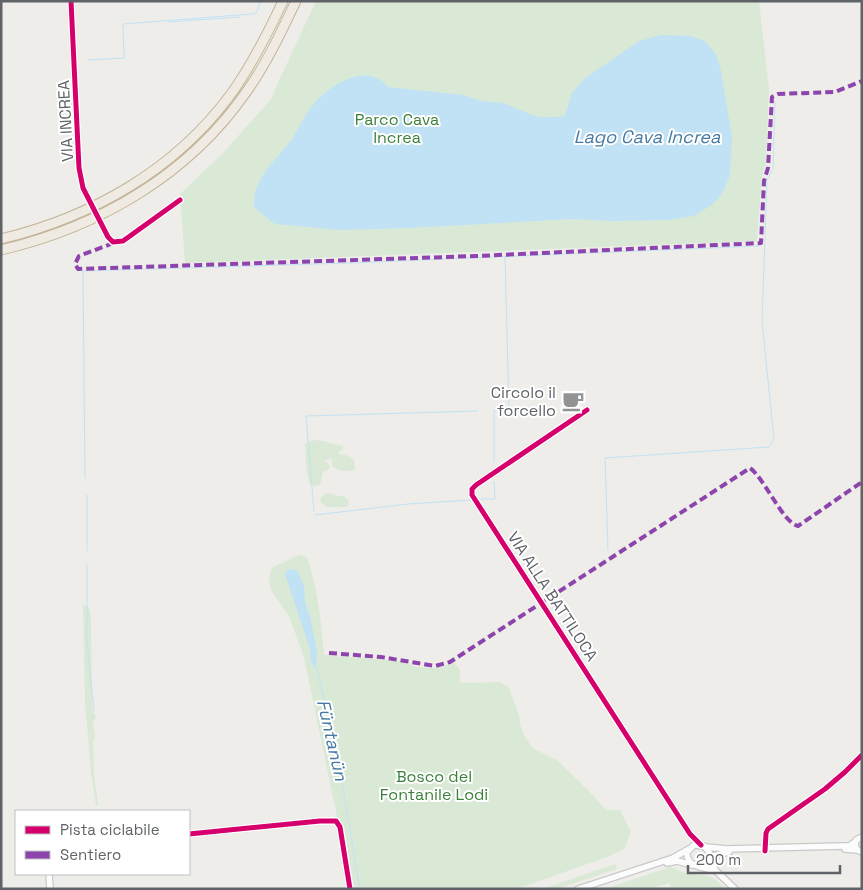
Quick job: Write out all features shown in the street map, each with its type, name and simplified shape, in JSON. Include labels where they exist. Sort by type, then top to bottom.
[{"type":"highway","points":[[1,239],[49,225],[94,207],[133,185],[161,164],[199,131],[230,95],[258,52],[283,1]]},
{"type":"highway","points":[[1,250],[52,236],[104,214],[145,191],[188,158],[223,122],[247,91],[274,46],[296,1]]},
{"type":"street","name":"VIA INCREA","points":[[71,1],[79,168],[83,188],[108,237],[113,242],[123,240],[180,200]]},
{"type":"street","name":"VIA ALLA BATTILOCA","points":[[587,410],[476,485],[472,489],[472,495],[690,834],[703,846]]},
{"type":"street","points":[[765,850],[768,829],[825,789],[862,755]]},
{"type":"street","points":[[190,834],[320,821],[336,822],[340,827],[350,889]]},
{"type":"street","points":[[690,834],[690,848],[687,858],[692,865]]},
{"type":"street","points":[[701,866],[709,858],[728,852],[846,846],[862,837]]},
{"type":"street","points":[[578,889],[673,858],[696,844],[725,849],[859,851],[855,842]]},
{"type":"street","points":[[703,846],[716,871],[735,889]]},
{"type":"street","points":[[589,889],[674,861],[716,871]]},
{"type":"street","points":[[49,875],[50,889]]},
{"type":"green space","name":"Parco Cava Increa","points":[[316,1],[759,1],[769,89],[766,163],[762,176],[757,241],[185,263],[180,194],[223,153],[271,99]]},
{"type":"green space","points":[[313,440],[343,446],[343,449],[339,452],[340,455],[346,455],[354,460],[355,470],[346,471],[335,468],[332,466],[332,459],[325,460],[330,466],[329,469],[323,472],[320,485],[310,485],[305,444]]},
{"type":"green space","points":[[330,493],[336,496],[344,496],[349,501],[348,507],[327,507],[320,499],[324,494]]},
{"type":"green space","name":"Bosco del Fontanile Lodi","points":[[299,555],[307,557],[314,581],[324,655],[400,661],[416,667],[436,668],[455,663],[460,670],[460,683],[500,682],[509,688],[519,715],[521,728],[526,739],[534,749],[557,760],[606,810],[620,810],[631,832],[624,849],[607,857],[517,889],[352,889],[304,657],[289,616],[272,592],[269,582],[273,567]]},
{"type":"green space","points":[[83,604],[89,608],[91,618],[92,708],[96,718],[92,722],[95,735],[93,742],[94,774],[98,805],[96,806],[85,702]]},
{"type":"green space","points":[[615,864],[617,869],[556,889],[542,889]]},
{"type":"green space","points":[[671,867],[686,873],[712,877],[727,889],[672,889],[669,883],[650,889],[604,889]]},
{"type":"water","name":"Lago Cava Increa","points":[[661,35],[690,36],[705,41],[716,54],[721,71],[732,137],[730,175],[718,199],[694,216],[669,220],[610,221],[573,219],[340,230],[275,224],[254,208],[257,188],[266,170],[292,139],[309,110],[319,98],[348,79],[370,76],[379,79],[388,87],[464,95],[481,101],[503,103],[532,115],[557,117],[565,115],[572,93],[584,79],[639,41]]},
{"type":"water","points":[[293,569],[298,572],[304,586],[305,602],[317,651],[316,669],[311,662],[310,649],[285,574],[287,570]]},
{"type":"waterway","points":[[88,60],[124,58],[123,24],[252,14],[256,13],[261,1]]},
{"type":"waterway","points":[[169,22],[240,17]]},
{"type":"waterway","points":[[608,550],[605,458],[769,447],[774,439],[762,322],[767,180],[773,169],[775,102]]},
{"type":"waterway","points":[[85,478],[83,271],[350,263],[759,246]]},
{"type":"waterway","points":[[494,462],[494,411],[509,409],[505,256]]},
{"type":"waterway","points":[[314,511],[306,416],[477,411]]},
{"type":"waterway","points":[[479,499],[495,499],[494,481]]},
{"type":"waterway","points":[[87,495],[87,551]]},
{"type":"waterway","points":[[315,515],[408,504],[471,500]]},
{"type":"waterway","points":[[87,564],[87,641],[94,711]]},
{"type":"waterway","name":"Füntanün","points":[[317,669],[340,771],[360,889]]},
{"type":"marked path","points":[[113,242],[79,256],[75,264],[78,269],[477,256],[761,243],[764,181],[768,168],[772,97],[778,94],[835,92],[862,81]]},
{"type":"marked path","points":[[329,653],[381,657],[435,666],[450,662],[750,468],[762,481],[786,517],[798,526],[862,482]]},
{"type":"cycle path","points":[[71,1],[79,168],[83,188],[108,237],[113,242],[123,241],[180,200]]},
{"type":"cycle path","points":[[587,410],[476,485],[472,489],[472,495],[690,834],[701,845]]},
{"type":"cycle path","points":[[765,851],[768,829],[825,789],[862,755]]},
{"type":"cycle path","points":[[190,834],[336,821],[340,827],[350,889]]},
{"type":"place","name":"Circolo il forcello","points":[[573,401]]}]
